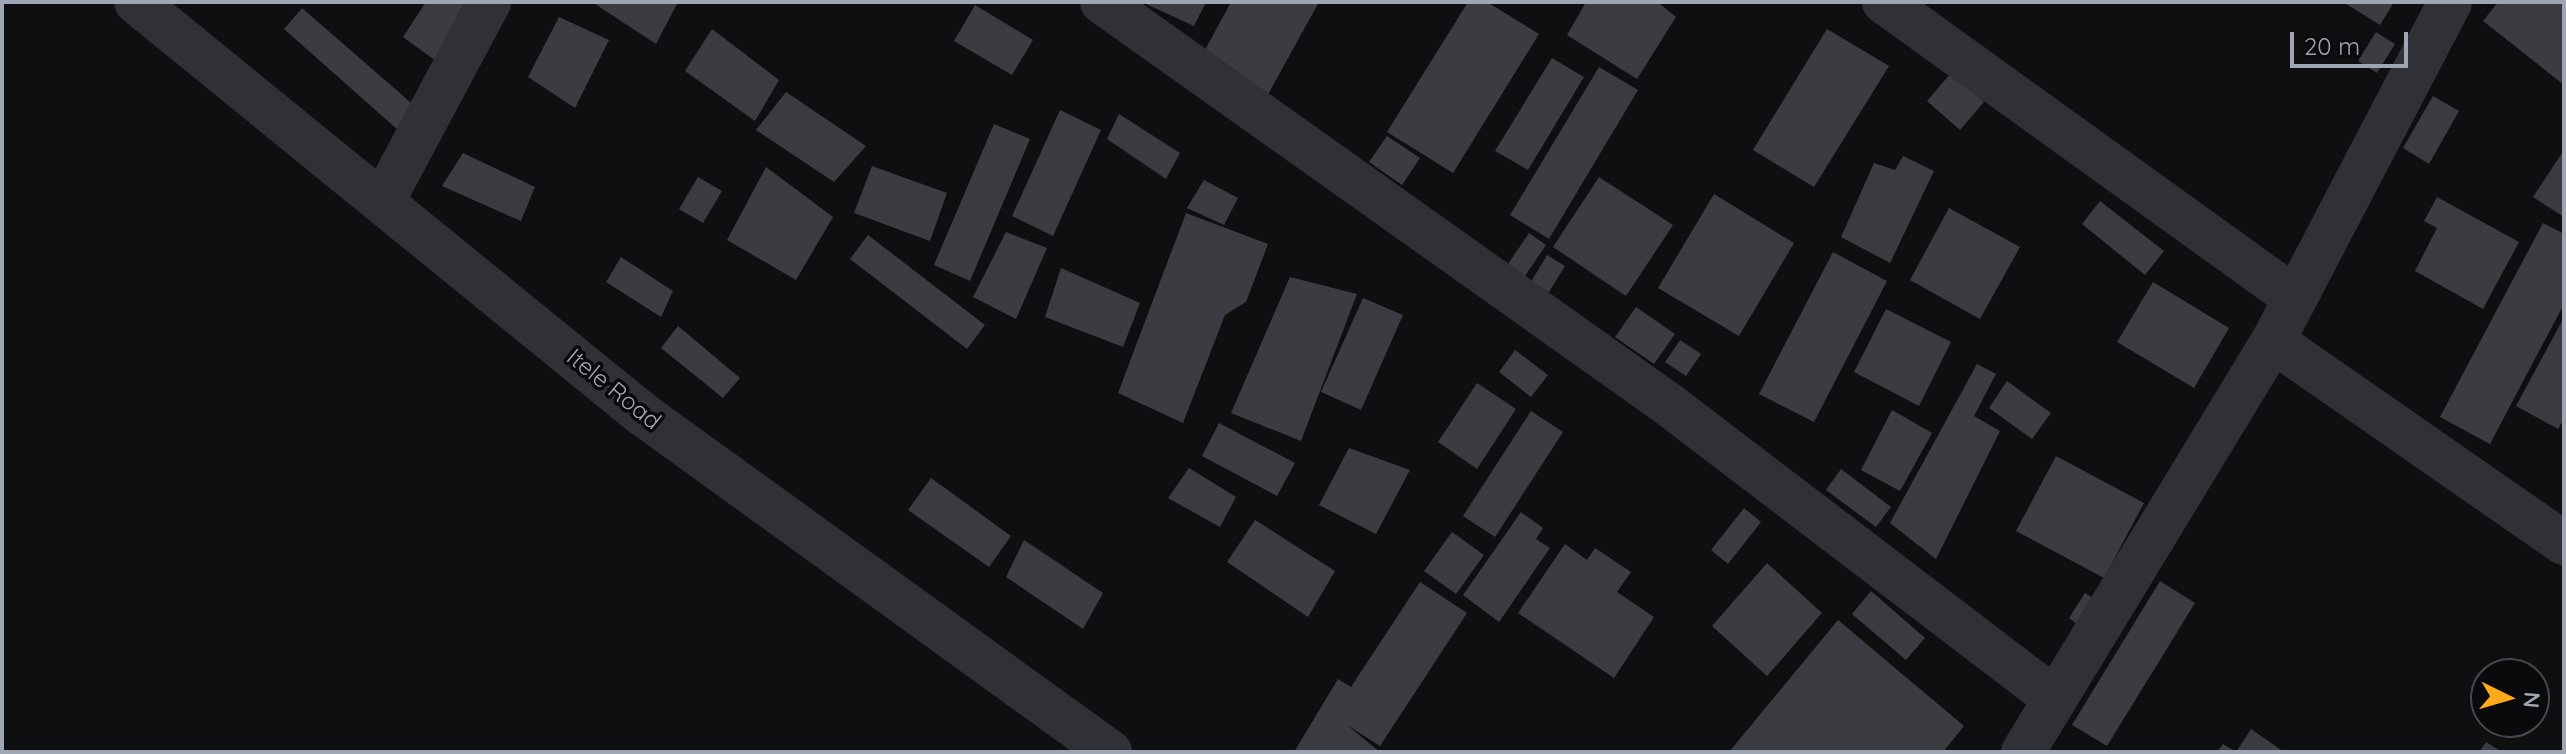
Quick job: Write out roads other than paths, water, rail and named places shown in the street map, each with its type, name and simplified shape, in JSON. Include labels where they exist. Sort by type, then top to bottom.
[{"type":"street","name":"Itele Road","points":[[136,2],[384,199],[641,413],[1110,752]]},
{"type":"street","points":[[384,199],[489,2]]},
{"type":"street","points":[[1102,2],[1668,404],[2052,697]]},
{"type":"street","points":[[1884,2],[2295,298]]},
{"type":"street","points":[[2033,748],[2052,697],[2273,341],[2450,2]]},
{"type":"street","points":[[2273,341],[2564,543]]}]
